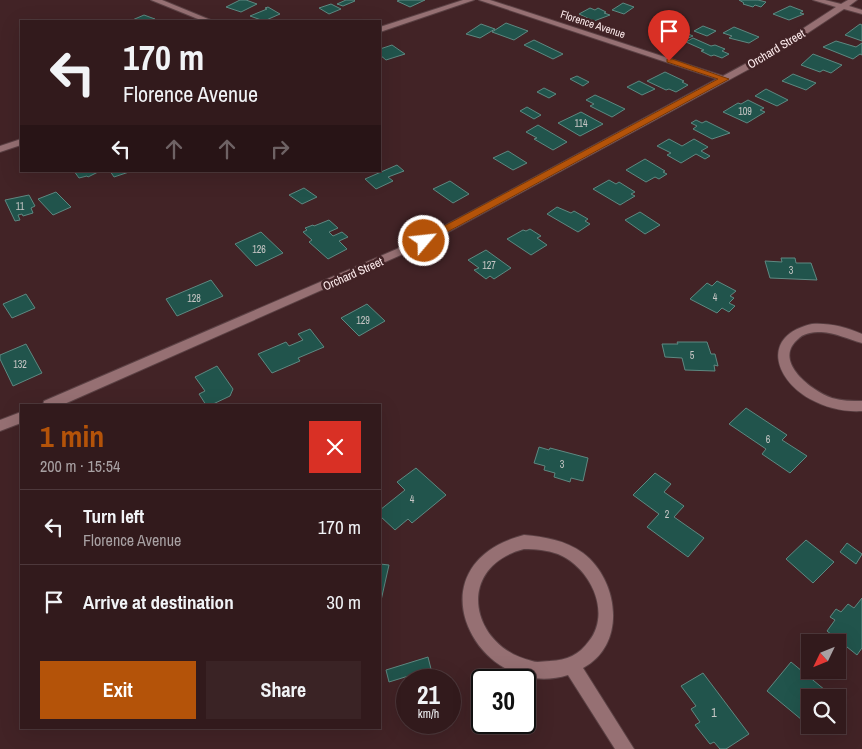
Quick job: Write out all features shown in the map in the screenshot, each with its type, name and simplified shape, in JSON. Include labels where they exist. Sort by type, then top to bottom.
[{"type":"street","points":[[155,0],[206,20]]},
{"type":"street","points":[[381,30],[470,0]]},
{"type":"street","name":"Florence Avenue","points":[[484,0],[725,79]]},
{"type":"street","points":[[816,0],[862,12]]},
{"type":"street","name":"Orchard Street","points":[[51,404],[391,257],[460,222],[725,79],[794,39],[853,0]]},
{"type":"street","points":[[0,149],[20,142]]},
{"type":"street","points":[[862,339],[849,333],[832,329],[816,328],[802,330],[791,337],[784,347],[783,359],[789,373],[801,386],[818,397],[837,404],[862,406]]},
{"type":"street","points":[[0,426],[20,417]]},
{"type":"street","points":[[524,542],[551,545],[565,550],[583,561],[597,578],[605,597],[607,618],[602,637],[589,654],[572,666],[548,671],[524,668],[501,658],[483,641],[472,620],[470,598],[474,577],[486,560],[503,548],[524,542]]},
{"type":"street","points":[[572,666],[625,749]]},
{"type":"building","points":[[240,0],[257,4],[241,12],[226,7]]},
{"type":"building","points":[[346,0],[355,1],[343,6],[337,4]]},
{"type":"building","points":[[425,0],[410,7],[397,1]]},
{"type":"building","points":[[739,0],[766,2],[761,7],[755,5],[753,7],[743,4]]},
{"type":"building","points":[[623,3],[634,7],[624,14],[612,10]]},
{"type":"building","points":[[331,4],[341,9],[329,14],[319,8]]},
{"type":"building","points":[[790,6],[803,11],[800,13],[804,14],[789,20],[773,14]]},
{"type":"building","points":[[268,7],[280,14],[266,20],[250,16],[267,9],[265,8]]},
{"type":"building","points":[[590,8],[595,10],[598,8],[610,15],[594,21],[579,14]]},
{"type":"building","points":[[144,15],[155,19],[153,20],[132,20]]},
{"type":"building","points":[[506,23],[528,31],[514,40],[492,32]]},
{"type":"building","points":[[481,24],[495,29],[480,38],[466,34]]},
{"type":"building","points":[[860,24],[862,25],[862,41],[845,35]]},
{"type":"building","points":[[703,26],[716,31],[707,36],[694,31]]},
{"type":"building","points":[[734,27],[759,37],[749,43],[729,38],[732,36],[723,33]]},
{"type":"building","points":[[677,29],[693,36],[677,43],[662,36]]},
{"type":"building","points":[[693,38],[711,46],[715,45],[725,49],[722,51],[729,54],[722,58],[714,55],[711,56],[701,51],[704,50],[686,42]]},
{"type":"building","points":[[534,40],[563,54],[553,59],[524,45]]},
{"type":"building","points":[[836,41],[856,47],[862,43],[862,55],[860,54],[853,59],[823,47]]},
{"type":"building","points":[[392,45],[405,54],[386,60],[381,56],[381,49]]},
{"type":"building","points":[[813,54],[842,65],[831,73],[823,70],[820,72],[801,65]]},
{"type":"building","points":[[665,72],[684,81],[682,82],[688,85],[676,92],[669,89],[666,90],[647,81]]},
{"type":"building","points":[[793,74],[816,83],[806,90],[782,81]]},
{"type":"building","points":[[577,76],[589,82],[583,86],[570,79]]},
{"type":"building","points":[[639,81],[655,89],[642,95],[627,87]]},
{"type":"building","points":[[544,88],[556,94],[549,98],[537,92]]},
{"type":"building","points":[[766,89],[788,100],[777,106],[755,96]]},
{"type":"building","points":[[595,95],[625,109],[612,117],[590,106],[594,104],[586,100]]},
{"type":"building","points":[[748,100],[764,108],[760,110],[765,112],[747,123],[723,112],[738,103],[741,104]]},
{"type":"building","points":[[527,107],[541,115],[534,119],[520,111]]},
{"type":"building","points":[[581,112],[603,124],[580,136],[558,123]]},
{"type":"building","points":[[696,120],[702,123],[706,121],[730,133],[712,139],[693,129],[697,126],[691,123]]},
{"type":"building","points":[[538,125],[567,142],[553,150],[534,139],[537,138],[526,132]]},
{"type":"building","points":[[669,139],[682,146],[694,139],[708,147],[701,151],[710,156],[705,159],[696,154],[681,163],[667,155],[671,153],[657,146]]},
{"type":"building","points":[[508,151],[527,163],[513,170],[493,158]]},
{"type":"building","points":[[645,159],[667,174],[659,179],[655,177],[646,182],[626,170]]},
{"type":"building","points":[[397,165],[404,171],[388,177],[393,181],[376,189],[365,179]]},
{"type":"building","points":[[75,172],[98,172],[88,177],[79,178]]},
{"type":"building","points":[[111,172],[129,172],[114,177]]},
{"type":"building","points":[[609,180],[616,184],[619,182],[635,192],[631,194],[635,196],[620,205],[593,189]]},
{"type":"building","points":[[450,181],[469,194],[453,203],[433,189]]},
{"type":"building","points":[[304,188],[317,197],[302,204],[289,195]]},
{"type":"building","points":[[56,192],[71,207],[53,215],[38,199]]},
{"type":"building","points":[[29,195],[35,206],[31,208],[33,213],[23,216],[22,214],[18,215],[20,220],[15,221],[5,200]]},
{"type":"building","points":[[557,207],[571,213],[574,211],[588,219],[585,221],[590,224],[578,232],[547,214]]},
{"type":"building","points":[[640,212],[660,225],[645,234],[625,220]]},
{"type":"building","points":[[329,220],[338,228],[329,232],[333,236],[342,232],[348,237],[339,241],[347,249],[328,259],[309,242],[312,240],[303,232],[307,230],[305,228]]},
{"type":"building","points":[[530,229],[541,236],[537,238],[547,245],[531,255],[507,239],[523,230]]},
{"type":"building","points":[[261,232],[283,253],[256,266],[235,244]]},
{"type":"building","points":[[486,250],[511,268],[494,279],[490,276],[486,279],[474,270],[479,268],[468,260]]},
{"type":"building","points":[[781,258],[795,258],[796,263],[811,263],[817,280],[770,278],[765,261],[782,262]]},
{"type":"building","points":[[211,280],[223,296],[177,316],[166,299]]},
{"type":"building","points":[[717,281],[736,291],[730,296],[734,298],[729,303],[735,306],[729,312],[722,308],[717,313],[690,299],[707,283],[712,286]]},
{"type":"building","points":[[26,294],[35,308],[12,318],[3,304]]},
{"type":"building","points":[[367,304],[385,321],[359,336],[341,318]]},
{"type":"building","points":[[310,329],[324,347],[298,358],[300,361],[272,373],[258,354],[286,342],[289,346],[303,340],[298,334]]},
{"type":"building","points":[[677,342],[707,342],[711,354],[715,354],[718,366],[714,365],[715,371],[685,370],[682,358],[665,357],[662,344],[678,344]]},
{"type":"building","points":[[26,344],[42,373],[13,386],[0,359],[0,355]]},
{"type":"building","points":[[217,366],[233,389],[230,396],[213,404],[205,404],[199,394],[205,391],[195,377]]},
{"type":"building","points":[[746,408],[787,435],[782,440],[807,456],[790,473],[762,454],[766,449],[729,424]]},
{"type":"building","points":[[539,447],[588,458],[583,481],[571,478],[570,482],[554,477],[555,473],[544,470],[545,466],[534,463]]},
{"type":"building","points":[[416,468],[446,495],[412,523],[408,519],[395,530],[381,517],[381,509],[405,490],[397,482]]},
{"type":"building","points":[[655,473],[671,484],[664,492],[684,506],[674,517],[704,538],[688,557],[647,527],[659,514],[633,495]]},
{"type":"building","points":[[806,540],[834,562],[813,583],[786,559]]},
{"type":"building","points":[[847,543],[862,554],[856,564],[840,552]]},
{"type":"building","points":[[381,564],[389,565],[381,601]]},
{"type":"building","points":[[862,598],[862,648],[857,655],[846,646],[846,634],[831,634],[827,631],[835,620],[830,617],[836,609],[841,612],[848,604],[854,608]]},
{"type":"building","points":[[428,657],[431,669],[396,669],[396,680],[389,682],[386,670]]},
{"type":"building","points":[[791,662],[801,670],[801,679],[812,679],[824,689],[801,689],[801,719],[767,691]]},
{"type":"building","points":[[703,673],[749,734],[726,749],[720,749],[714,742],[710,744],[695,725],[700,722],[691,709],[696,706],[681,686]]},
{"type":"route","points":[[424,241],[725,79],[669,61]]}]
